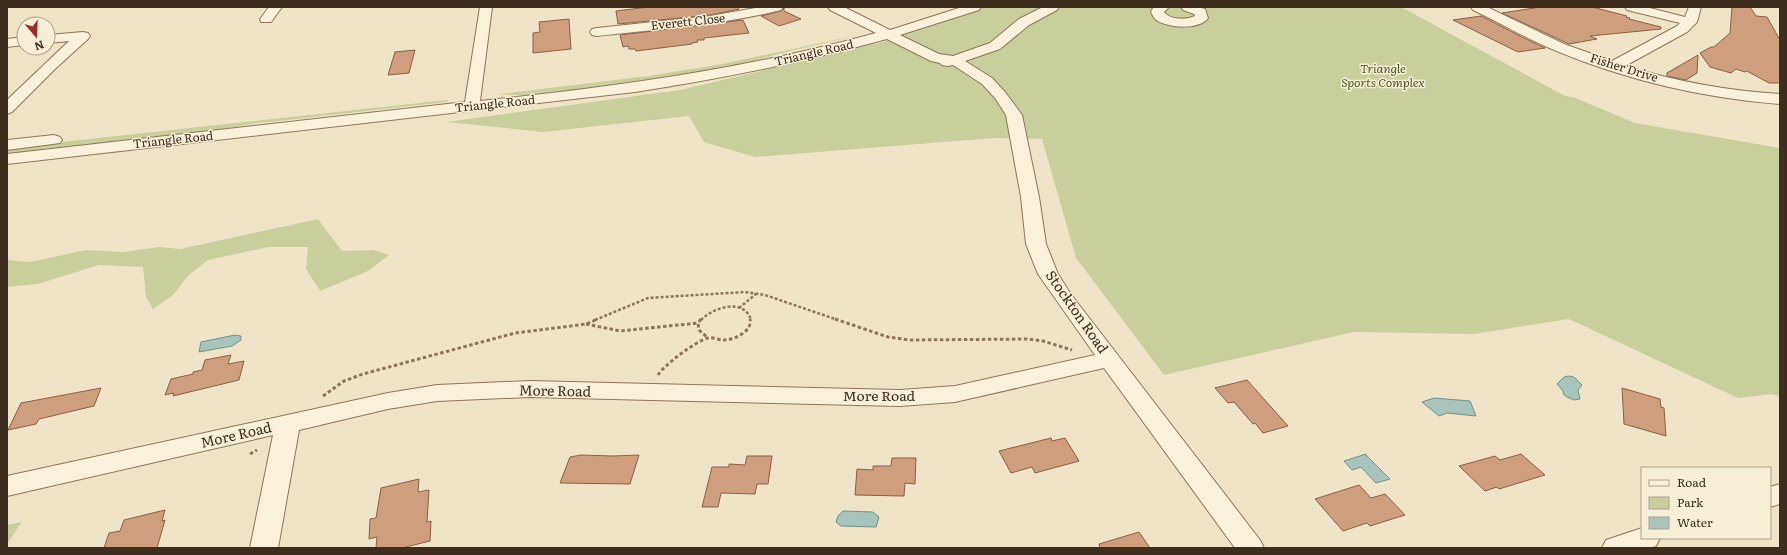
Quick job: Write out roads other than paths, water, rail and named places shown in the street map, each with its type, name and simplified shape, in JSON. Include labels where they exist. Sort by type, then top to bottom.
[{"type":"street","points":[[266,19],[276,7]]},
{"type":"street","points":[[472,100],[486,7]]},
{"type":"street","name":"Everett Close","points":[[598,32],[725,18],[753,14],[777,7]]},
{"type":"street","name":"Stockton Road","points":[[834,7],[872,27],[890,28]]},
{"type":"street","name":"Stockton Road","points":[[857,7],[936,58],[987,81],[1000,94],[1014,115],[1030,197],[1036,244],[1048,274],[1063,297],[1250,548]]},
{"type":"street","name":"Triangle Road","points":[[7,145],[472,100],[566,96],[662,83],[810,55],[890,28],[938,7]]},
{"type":"street","name":"Triangle Road","points":[[890,28],[905,30],[975,7]]},
{"type":"street","points":[[946,62],[995,46],[1024,22],[1052,7]]},
{"type":"street","points":[[1158,8],[1156,11],[1159,17],[1172,22],[1187,23],[1194,22],[1202,18],[1200,12],[1187,7]]},
{"type":"street","name":"Fisher Drive","points":[[1477,7],[1558,46],[1614,66],[1696,88],[1780,99]]},
{"type":"street","points":[[1631,7],[1690,22]]},
{"type":"street","points":[[1614,66],[1682,29],[1694,16],[1695,7]]},
{"type":"street","name":"Triangle Road","points":[[7,159],[472,100],[708,63],[782,49],[872,27]]},
{"type":"street","name":"Stockton Road","points":[[905,30],[952,53],[946,62]]},
{"type":"street","points":[[7,109],[51,65],[83,36],[56,38]]},
{"type":"street","name":"More Road","points":[[7,486],[388,401],[437,393],[530,389],[900,398],[955,394],[1110,360]]},
{"type":"street","points":[[264,548],[288,423]]},
{"type":"street","points":[[1616,548],[1643,539]]},
{"type":"water","points":[[235,335],[241,336],[241,340],[232,346],[199,352],[201,342]]},
{"type":"water","points":[[1564,377],[1574,377],[1582,385],[1578,390],[1580,399],[1574,400],[1567,397],[1557,384]]},
{"type":"water","points":[[1434,398],[1470,401],[1476,416],[1447,413],[1439,416],[1422,402]]},
{"type":"water","points":[[1366,454],[1390,479],[1376,483],[1361,467],[1352,470],[1344,461]]},
{"type":"water","points":[[843,511],[873,512],[879,517],[876,527],[841,526],[836,522],[838,516]]},
{"type":"park label","name":"Triangle Sports Complex","points":[[1383,76]]}]
